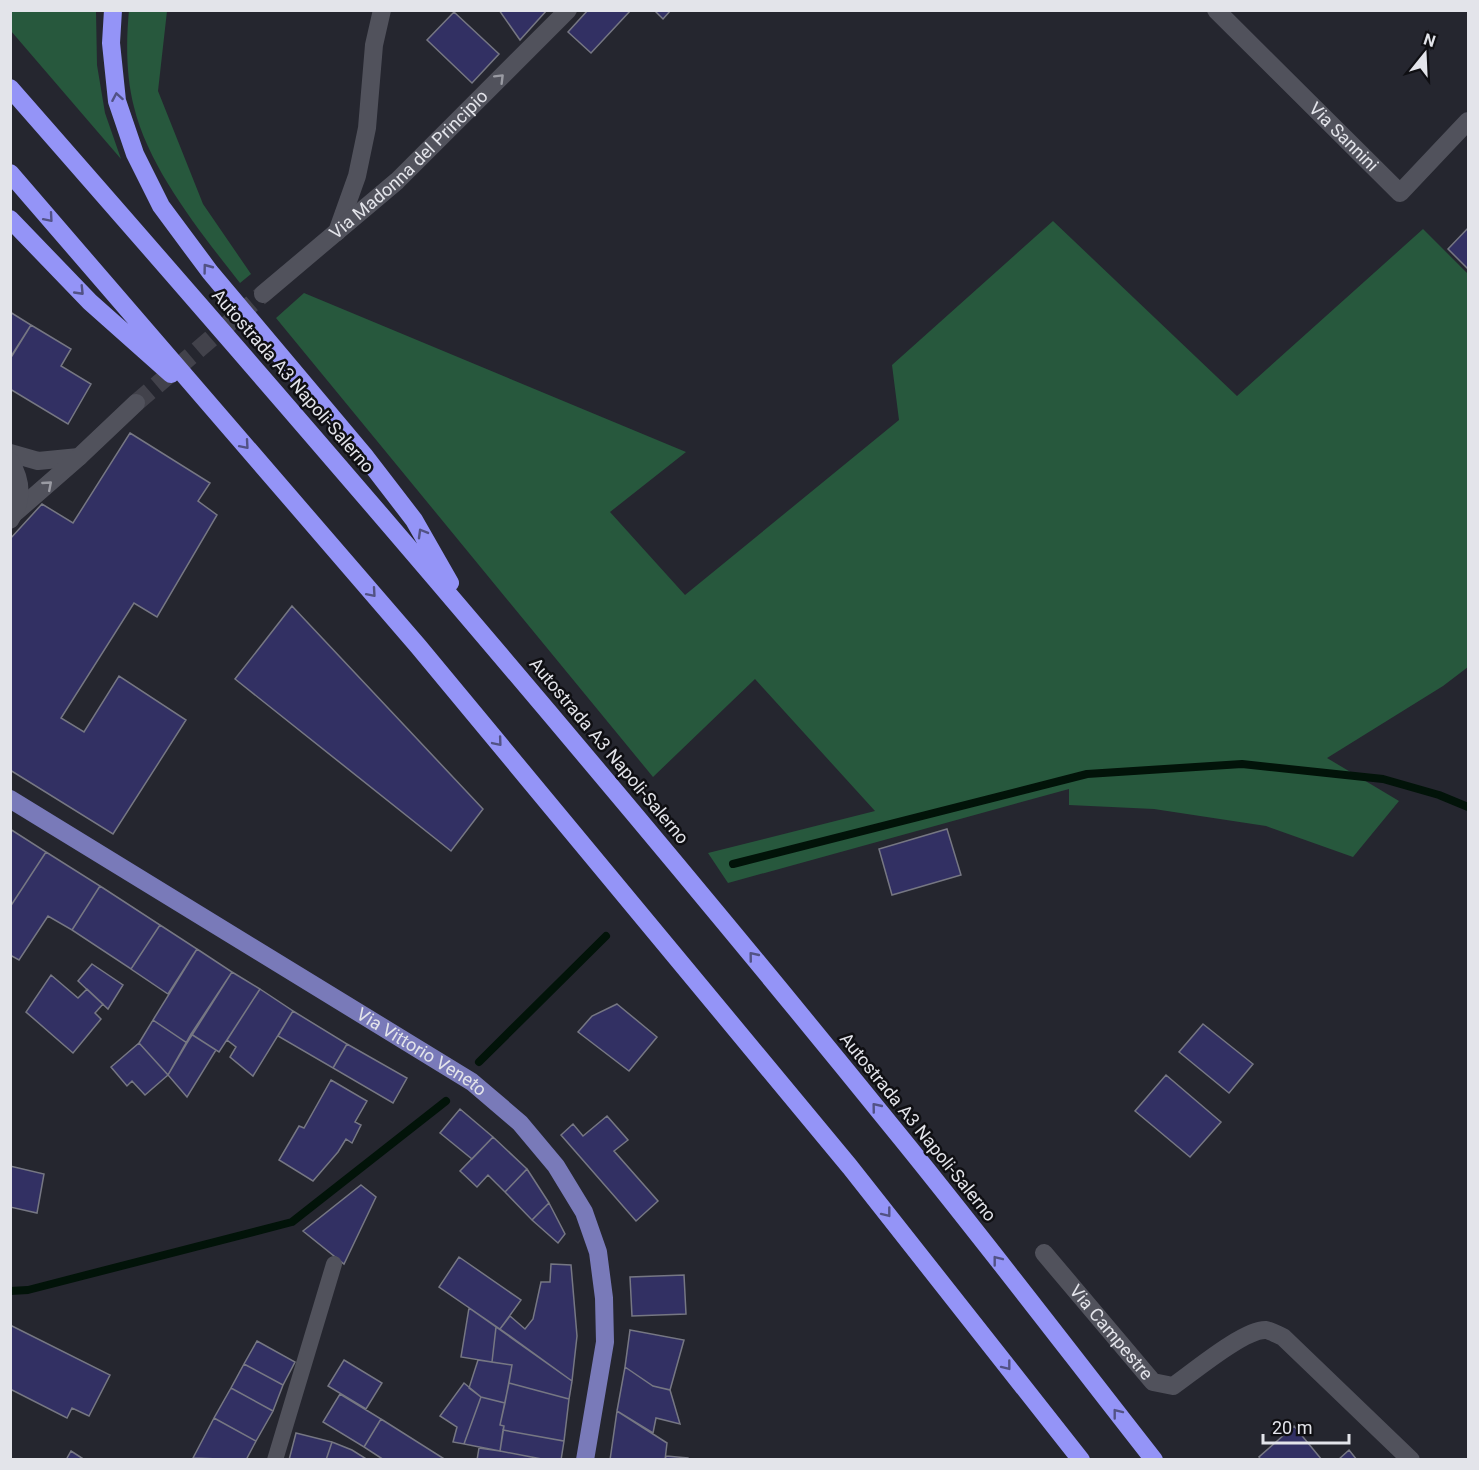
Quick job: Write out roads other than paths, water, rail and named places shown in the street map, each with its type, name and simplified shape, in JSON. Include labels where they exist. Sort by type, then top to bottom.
[{"type":"highway","points":[[112,10],[111,43],[117,101],[135,154],[161,206],[210,272],[364,455],[414,520],[472,621]]},
{"type":"highway","name":"Autostrada A3 Napoli-Salerno","points":[[10,88],[472,621],[684,872],[889,1122],[1154,1460]]},
{"type":"highway","points":[[10,174],[418,646],[850,1167],[1081,1460]]},
{"type":"highway","points":[[10,219],[90,302],[227,424]]},
{"type":"main road","name":"Via Vittorio Veneto","points":[[10,799],[472,1082],[520,1123],[556,1166],[585,1212],[598,1252],[604,1298],[605,1342],[585,1460]]},
{"type":"street","name":"Via Madonna del Principio","points":[[336,234],[357,176],[365,138],[374,45],[382,10]]},
{"type":"street","name":"Via Madonna del Principio","points":[[336,234],[397,181],[568,10]]},
{"type":"street","name":"Via Sannini","points":[[1216,10],[1400,193],[1468,121]]},
{"type":"street","points":[[263,294],[336,234]]},
{"type":"street","points":[[13,516],[136,403]]},
{"type":"street","points":[[10,453],[38,461],[79,457]]},
{"type":"street","points":[[10,461],[20,485],[20,499],[13,516]]},
{"type":"street","name":"Via Campestre","points":[[1044,1253],[1153,1382],[1173,1386],[1248,1335],[1266,1330],[1283,1337],[1411,1460]]},
{"type":"lane","points":[[274,1460],[334,1264]]},
{"type":"waterway","points":[[733,864],[1087,774],[1242,764],[1383,779],[1439,795],[1468,807]]},
{"type":"waterway","points":[[479,1062],[606,936]]},
{"type":"waterway","points":[[10,1291],[28,1290],[292,1222],[446,1101]]},
{"type":"tunnel","points":[[136,403],[263,294]]}]
